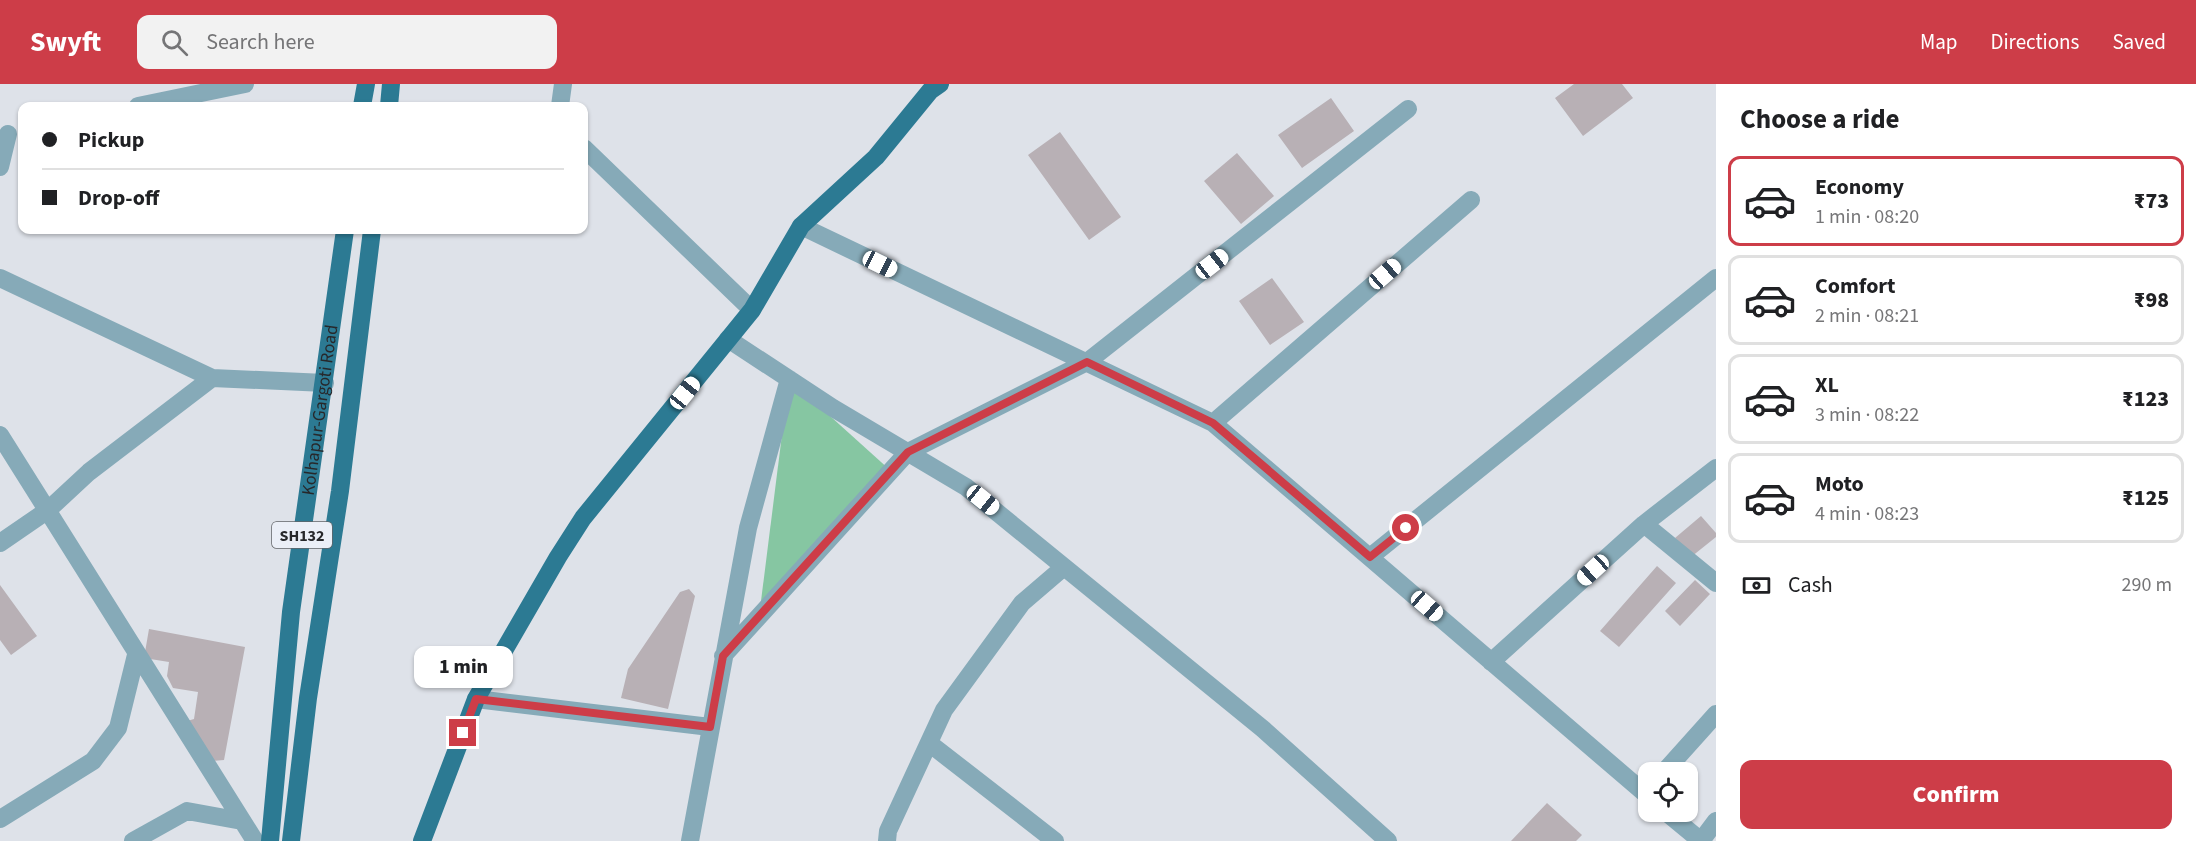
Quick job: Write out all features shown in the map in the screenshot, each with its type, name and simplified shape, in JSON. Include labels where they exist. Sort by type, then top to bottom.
[{"type":"main road","points":[[363,102],[366,84]]},
{"type":"main road","points":[[390,102],[392,84]]},
{"type":"main road","points":[[422,841],[476,699],[583,518],[752,310],[801,226],[876,157],[930,91],[940,84]]},
{"type":"main road","name":"Kolhapur-Gargoti Road","points":[[270,841],[291,612],[344,234]]},
{"type":"main road","points":[[291,841],[371,234]]},
{"type":"street","points":[[154,102],[213,87],[245,84]]},
{"type":"street","points":[[561,102],[564,84]]},
{"type":"street","points":[[723,656],[908,452],[1087,362],[1408,109]]},
{"type":"street","points":[[0,167],[10,133]]},
{"type":"street","points":[[588,152],[752,310]]},
{"type":"street","points":[[1213,423],[1471,200]]},
{"type":"street","points":[[801,226],[1213,423],[1638,785]]},
{"type":"street","points":[[0,278],[212,378],[325,383]]},
{"type":"street","points":[[1370,557],[1716,278]]},
{"type":"street","points":[[728,339],[966,487],[1263,729],[1388,841]]},
{"type":"street","points":[[0,543],[48,510],[90,472],[212,378]]},
{"type":"street","points":[[690,841],[748,528],[789,379]]},
{"type":"street","points":[[0,435],[136,656],[255,841]]},
{"type":"street","points":[[1491,662],[1644,524],[1716,468]]},
{"type":"street","points":[[1644,524],[1716,583]]},
{"type":"street","points":[[887,841],[888,831],[944,710],[1022,603],[1064,567]]},
{"type":"street","points":[[0,819],[93,761],[118,728],[136,656]]},
{"type":"street","points":[[476,699],[710,727]]},
{"type":"street","points":[[1673,762],[1716,714]]},
{"type":"street","points":[[928,743],[1055,841]]},
{"type":"street","points":[[133,841],[187,811],[242,821]]},
{"type":"street","points":[[1678,822],[1701,841],[1716,821]]},
{"type":"green space","points":[[789,379],[891,471],[759,617]]},
{"type":"building","points":[[1574,84],[1622,84],[1633,98],[1583,136],[1555,98]]},
{"type":"building","points":[[1331,98],[1354,131],[1302,168],[1278,135]]},
{"type":"building","points":[[1060,132],[1121,217],[1089,240],[1028,155]]},
{"type":"building","points":[[1237,153],[1274,196],[1241,224],[1204,181]]},
{"type":"building","points":[[1272,278],[1304,322],[1270,345],[1239,301]]},
{"type":"building","points":[[1701,516],[1716,533],[1716,537],[1691,557],[1675,538]]},
{"type":"building","points":[[1657,566],[1676,583],[1619,647],[1600,631]]},
{"type":"building","points":[[1695,580],[1710,594],[1680,626],[1665,611]]},
{"type":"building","points":[[0,585],[37,636],[11,655],[0,640]]},
{"type":"building","points":[[689,589],[695,596],[668,709],[621,698],[628,669],[680,592]]},
{"type":"building","points":[[149,629],[245,647],[224,760],[212,761],[187,721],[194,719],[198,692],[173,688],[167,676],[169,662],[144,658]]},
{"type":"building","points":[[1547,803],[1582,835],[1576,841],[1511,841]]},
{"type":"route","points":[[463,733],[476,699],[710,727],[723,656],[908,452],[1087,362],[1213,423],[1370,557],[1406,528]]}]
